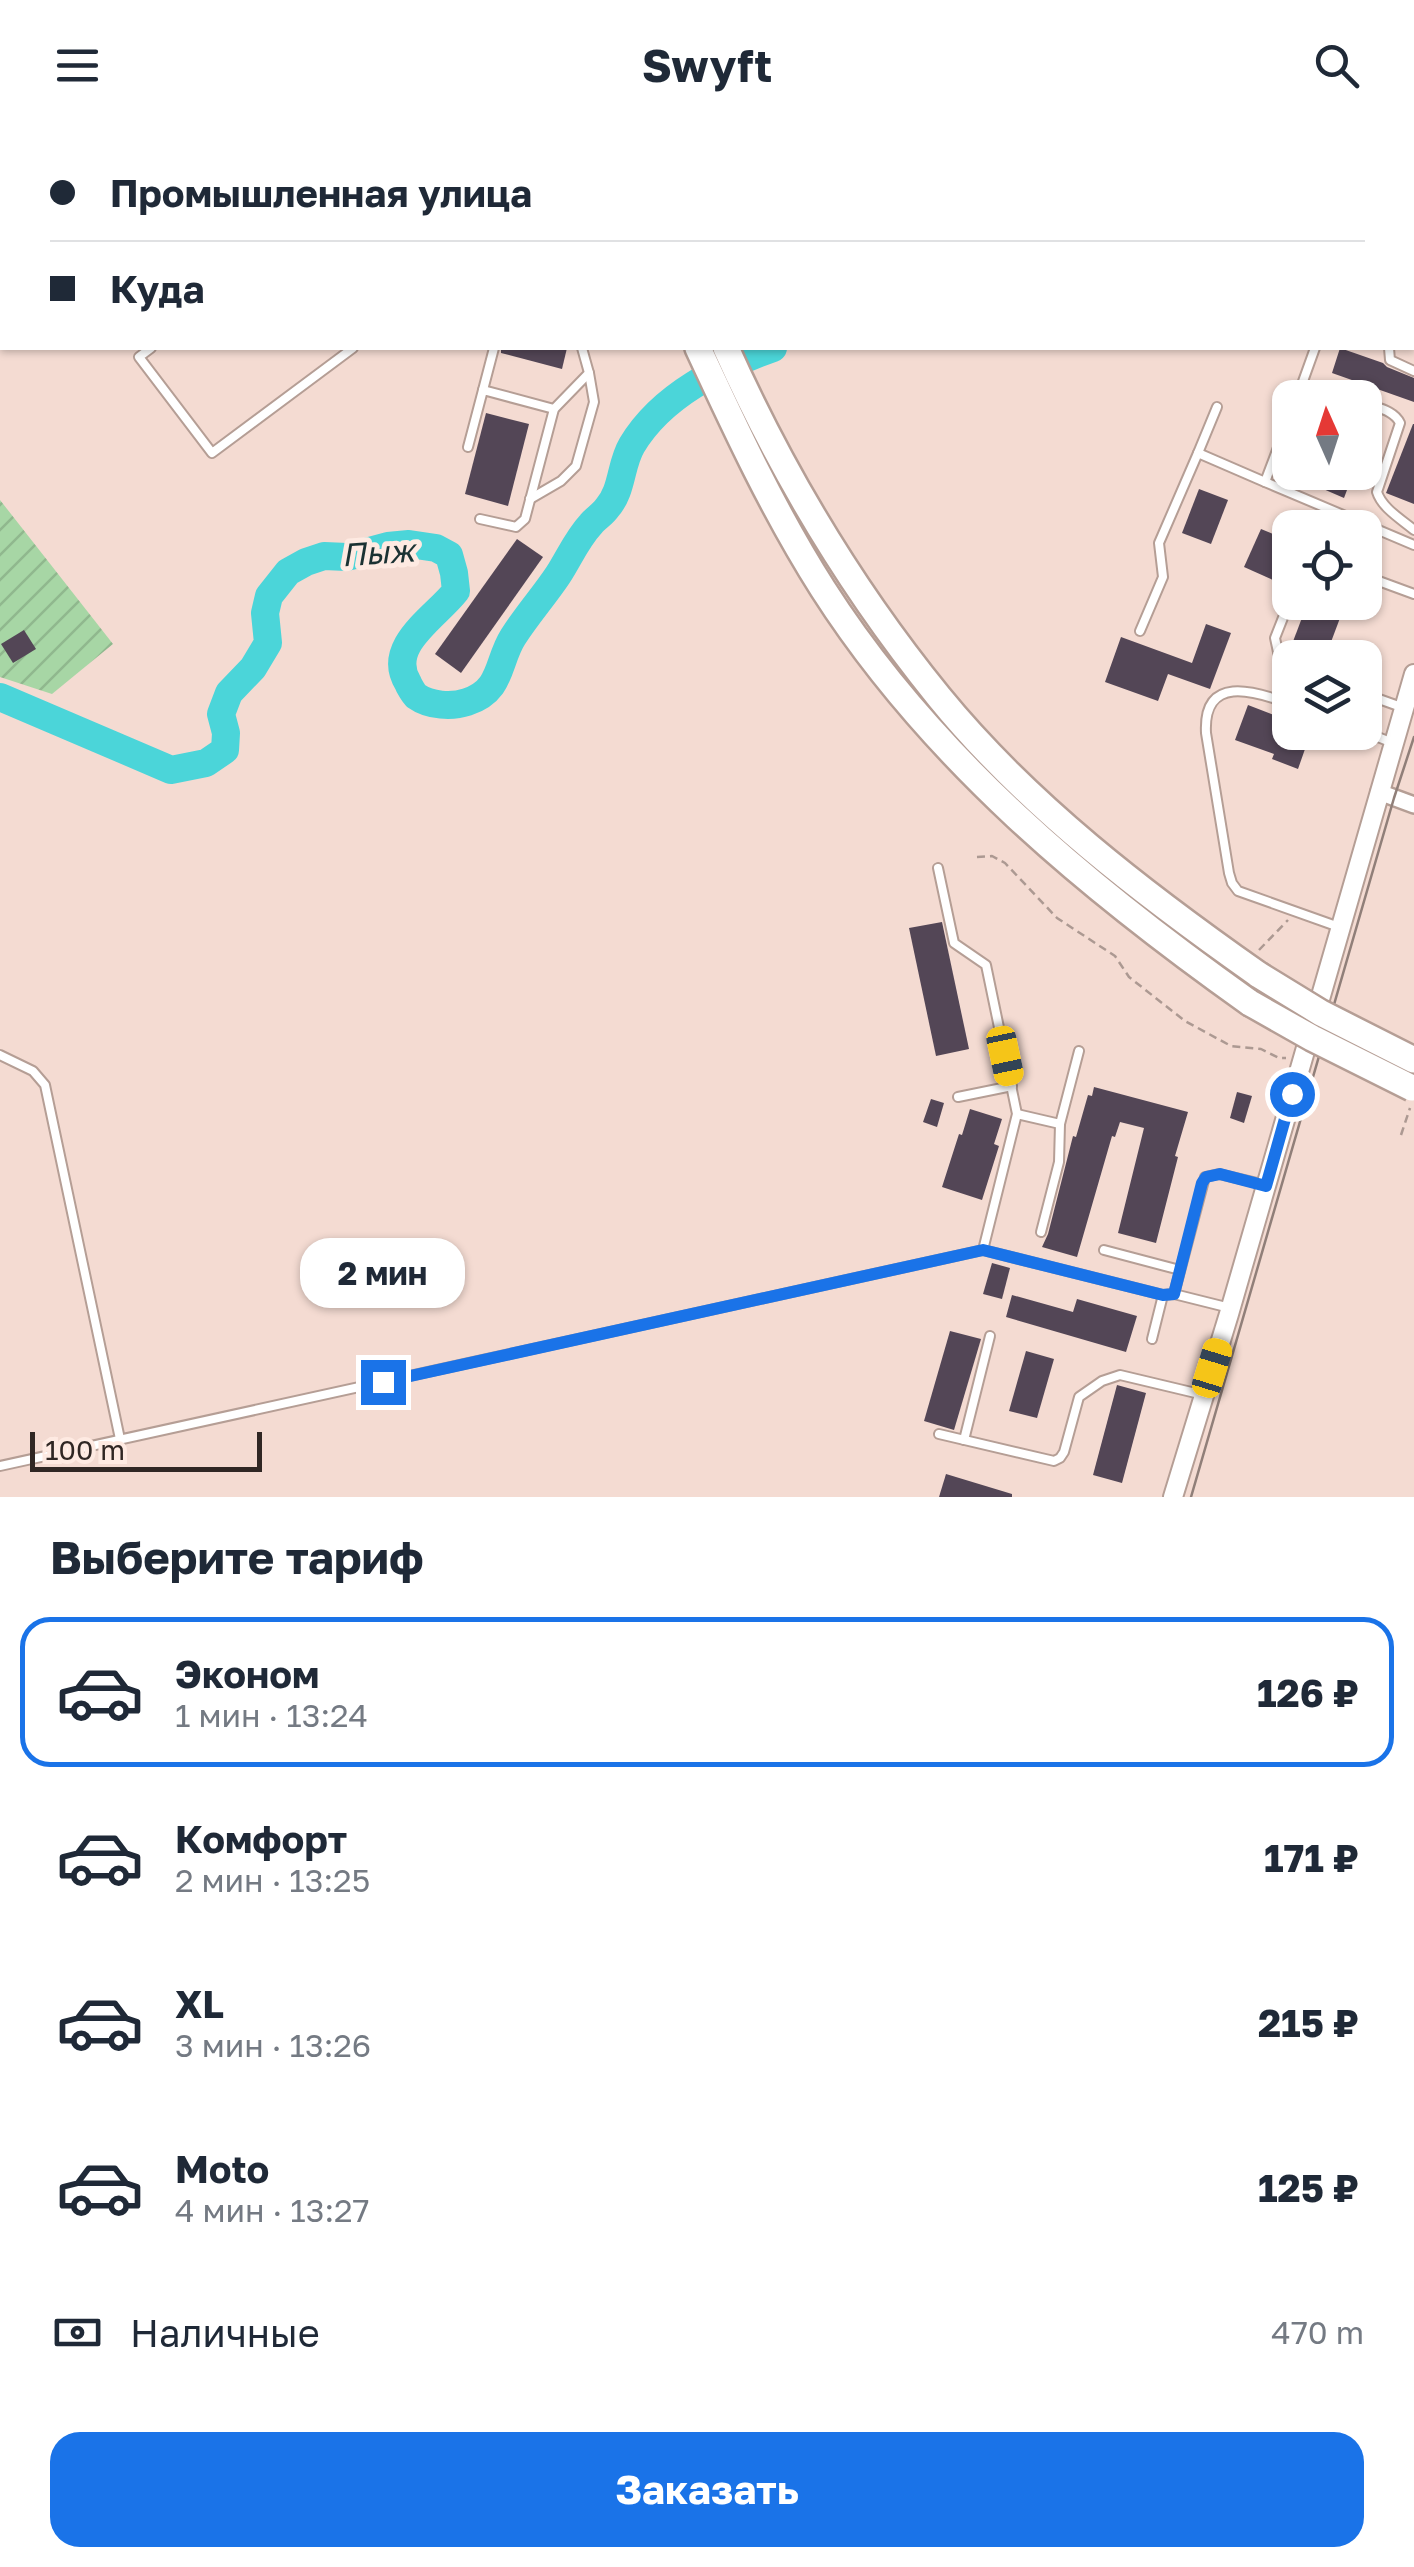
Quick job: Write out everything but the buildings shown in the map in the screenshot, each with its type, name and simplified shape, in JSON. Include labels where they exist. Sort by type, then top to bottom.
[{"type":"highway","points":[[699,350],[781,462],[850,577],[940,699],[1000,764],[1166,910],[1258,963],[1321,1013],[1414,1060]]},
{"type":"highway","points":[[726,350],[741,411],[770,499],[824,590],[874,661],[974,776],[1068,865],[1180,954],[1250,1003],[1413,1092]]},
{"type":"street","points":[[1173,1497],[1414,674]]},
{"type":"street","points":[[1379,792],[1414,805]]},
{"type":"lane","points":[[148,350],[139,356],[212,454],[350,350]]},
{"type":"lane","points":[[468,448],[493,350]]},
{"type":"lane","points":[[530,500],[561,481],[576,466],[594,402],[583,350]]},
{"type":"lane","points":[[1304,380],[1315,350]]},
{"type":"lane","points":[[1389,350],[1390,360],[1414,371]]},
{"type":"lane","points":[[480,520],[516,527],[525,519],[554,409],[589,373]]},
{"type":"lane","points":[[483,390],[554,409]]},
{"type":"lane","points":[[1140,631],[1164,577],[1159,543],[1217,408]]},
{"type":"lane","points":[[1382,410],[1397,416],[1400,422],[1382,474]]},
{"type":"lane","points":[[1198,453],[1414,545]]},
{"type":"lane","points":[[1265,482],[1272,464]]},
{"type":"lane","points":[[1377,490],[1384,504],[1414,530]]},
{"type":"lane","points":[[1382,582],[1414,594]]},
{"type":"lane","points":[[1272,698],[1254,691],[1217,696],[1207,714],[1206,734],[1232,883],[1238,890],[1340,928]]},
{"type":"lane","points":[[1382,700],[1404,708]]},
{"type":"lane","points":[[1382,739],[1393,743]]},
{"type":"lane","points":[[938,868],[954,944],[986,965],[1018,1114],[983,1250]]},
{"type":"lane","points":[[1041,1232],[1058,1162],[1060,1124],[1079,1051]]},
{"type":"lane","points":[[0,1056],[32,1071],[45,1085],[120,1439]]},
{"type":"lane","points":[[958,1097],[1012,1086]]},
{"type":"lane","points":[[1018,1114],[1060,1124]]},
{"type":"lane","points":[[1174,1294],[1206,1177],[1220,1174],[1266,1186]]},
{"type":"lane","points":[[0,1466],[983,1250],[1230,1308]]},
{"type":"lane","points":[[1104,1250],[1180,1270]]},
{"type":"lane","points":[[1152,1339],[1163,1295]]},
{"type":"lane","points":[[964,1440],[990,1336]]},
{"type":"lane","points":[[939,1434],[1054,1461],[1064,1452],[1079,1397],[1112,1376],[1131,1376],[1204,1394]]},
{"type":"path","points":[[976,857],[992,856],[1005,863],[1056,918],[1115,956],[1129,977],[1185,1021],[1231,1046],[1261,1048],[1279,1058],[1303,1058]]},
{"type":"path","points":[[1258,963],[1283,926]]},
{"type":"path","points":[[1401,1135],[1413,1092]]},
{"type":"green space","points":[[0,500],[113,644],[52,694],[0,677]]},
{"type":"waterway","name":"Пыж","points":[[0,697],[171,770],[206,763],[225,750],[221,714],[229,693],[253,668],[268,643],[265,613],[269,596],[288,572],[324,556],[347,557],[409,544],[436,548],[449,555],[456,591],[408,644],[403,669],[409,684],[416,696],[434,704],[455,705],[479,697],[493,683],[513,637],[581,536],[612,501],[628,453],[644,427],[694,385],[768,350]]},
{"type":"tram line","points":[[1191,1497],[1414,737]]},
{"type":"route","points":[[383,1382],[983,1250],[1163,1295],[1174,1294],[1202,1183],[1210,1174],[1220,1174],[1266,1186],[1292,1094]]}]
